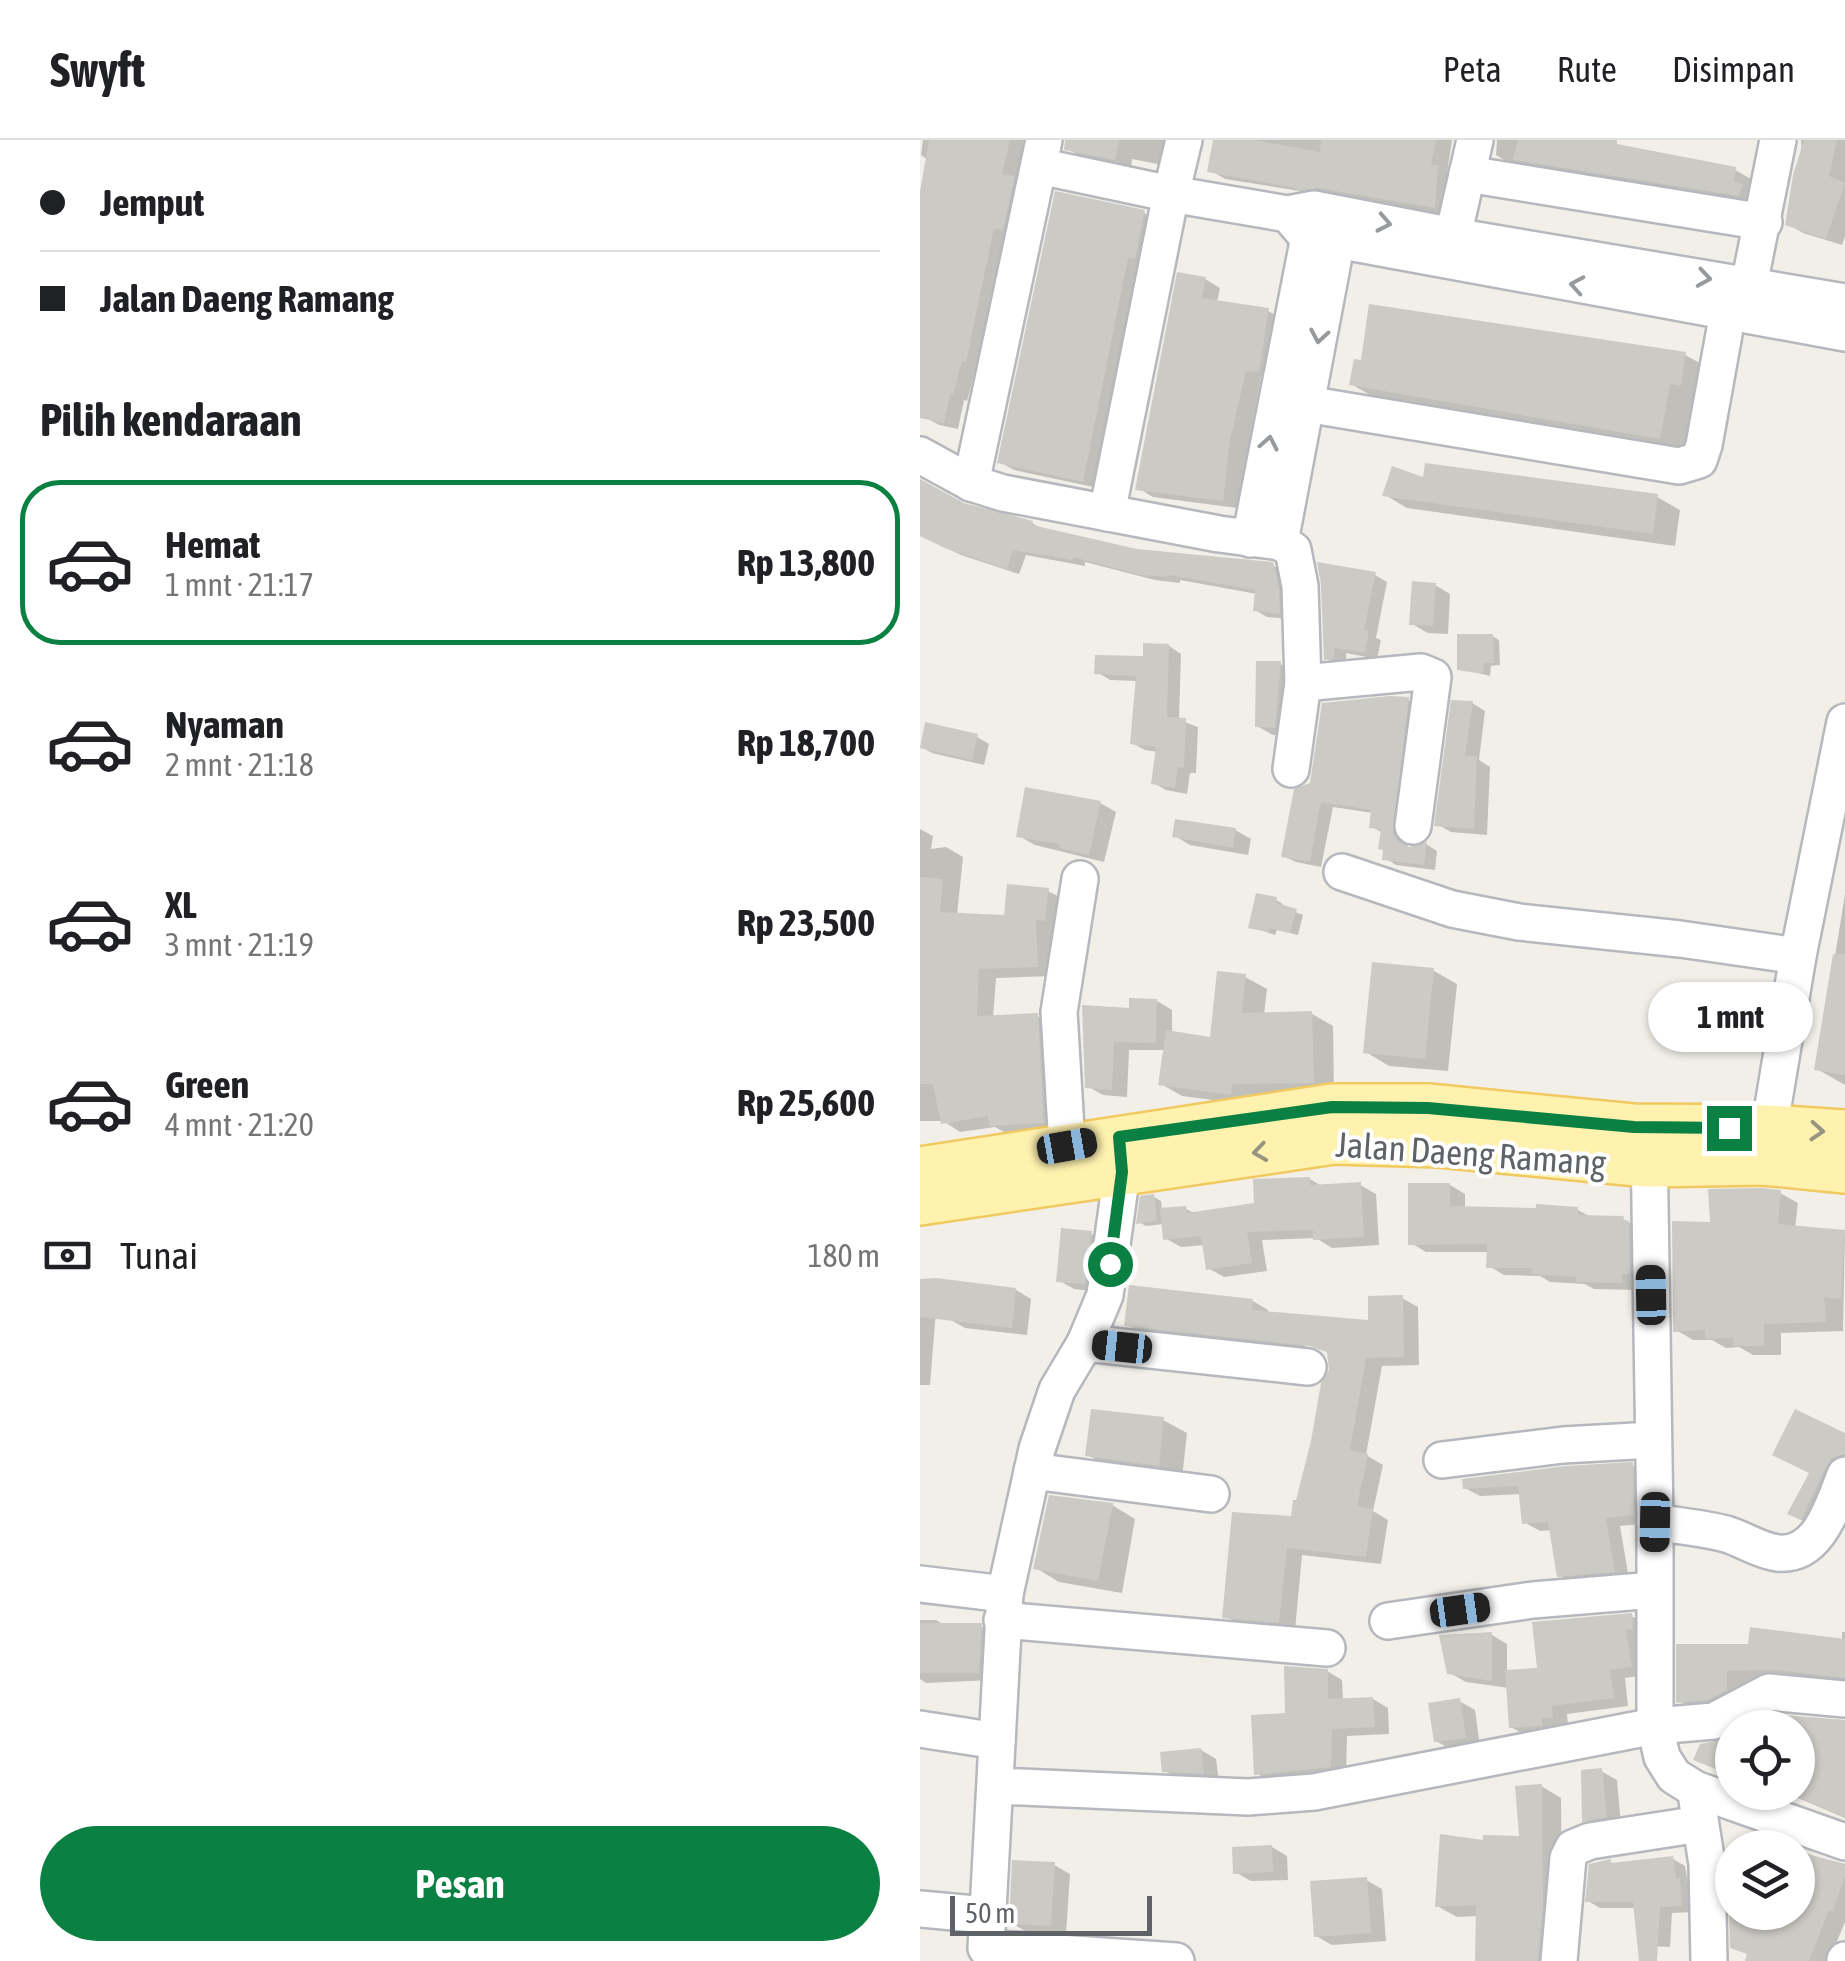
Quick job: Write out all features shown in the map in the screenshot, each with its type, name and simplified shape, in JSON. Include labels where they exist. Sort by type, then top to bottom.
[{"type":"main road","name":"Jalan Daeng Ramang","points":[[920,1202],[1120,1155],[1308,1127],[1332,1107],[1402,1125],[1648,1146],[1766,1145],[1845,1133]]},
{"type":"main road","name":"Jalan Daeng Ramang","points":[[1766,1145],[1845,1170]]},
{"type":"main road","name":"Jalan Daeng Ramang","points":[[920,1170],[1067,1146],[1120,1155]]},
{"type":"street","points":[[1107,513],[1184,140]]},
{"type":"street","points":[[1306,404],[1679,466],[1699,460],[1738,299],[1764,222],[1769,142]]},
{"type":"street","points":[[971,483],[1042,153],[1171,194],[1318,222],[1738,299],[1845,302]]},
{"type":"street","points":[[1453,236],[1471,157],[1764,222]]},
{"type":"street","points":[[1318,222],[1453,236],[1738,299],[1845,333]]},
{"type":"street","points":[[1265,540],[1306,404],[1318,222]]},
{"type":"street","points":[[1265,540],[1318,222]]},
{"type":"street","points":[[920,455],[971,483],[1003,493],[1265,540],[1293,550],[1298,562],[1303,683],[1291,769]]},
{"type":"street","points":[[1303,683],[1420,672],[1433,677],[1413,826]]},
{"type":"street","points":[[1766,1145],[1798,956],[1845,722]]},
{"type":"street","points":[[1342,872],[1452,910],[1519,922],[1798,956]]},
{"type":"street","points":[[1067,1146],[1059,1012],[1080,880]]},
{"type":"street","points":[[1648,1146],[1655,1726],[1662,1758],[1698,1806],[1707,1864],[1709,1961]]},
{"type":"street","points":[[1120,1155],[1106,1294],[1084,1344],[1057,1390],[1032,1472],[1004,1607],[986,1948],[1176,1961]]},
{"type":"street","points":[[1084,1344],[1308,1367]]},
{"type":"street","points":[[1442,1460],[1563,1445],[1653,1440]]},
{"type":"street","points":[[1032,1472],[1211,1494]]},
{"type":"street","points":[[1655,1522],[1726,1534],[1779,1554],[1812,1542],[1827,1520],[1845,1476]]},
{"type":"street","points":[[920,1584],[1004,1607],[1327,1648]]},
{"type":"street","points":[[1388,1620],[1533,1600],[1654,1590]]},
{"type":"street","points":[[997,1786],[1203,1796],[1314,1792],[1655,1726],[1714,1721],[1769,1692],[1845,1698]]},
{"type":"street","points":[[920,1729],[997,1741]]},
{"type":"street","points":[[1558,1961],[1568,1858],[1573,1848],[1698,1806],[1845,1842]]},
{"type":"street","points":[[920,1909],[986,1915]]},
{"type":"building","points":[[929,140],[1010,140],[1002,174],[1015,176],[1003,230],[994,228],[966,362],[962,361],[953,395],[950,394],[944,423],[920,418],[920,192]]},
{"type":"building","points":[[1065,140],[1119,140],[1115,160],[1064,150]]},
{"type":"building","points":[[1213,140],[1255,140],[1320,152],[1321,140],[1436,140],[1431,165],[1438,165],[1435,208],[1318,188],[1294,191],[1295,188],[1207,172]]},
{"type":"building","points":[[1518,140],[1617,140],[1617,144],[1736,167],[1734,182],[1743,184],[1739,196],[1513,160]]},
{"type":"building","points":[[1804,140],[1837,140],[1829,176],[1845,183],[1826,239],[1785,225],[1793,175]]},
{"type":"building","points":[[1055,191],[1145,210],[1135,259],[1128,258],[1083,482],[997,463]]},
{"type":"building","points":[[1177,272],[1206,277],[1202,298],[1269,308],[1259,372],[1246,371],[1230,441],[1223,501],[1135,490]]},
{"type":"building","points":[[1369,304],[1686,352],[1681,386],[1670,384],[1660,439],[1349,385],[1354,359],[1361,360]]},
{"type":"building","points":[[1425,463],[1658,494],[1653,534],[1382,496],[1392,466],[1423,477]]},
{"type":"building","points":[[920,479],[964,503],[1033,521],[1032,525],[1137,549],[1273,562],[1280,614],[1253,611],[1255,590],[1169,575],[1141,575],[1073,557],[1013,550],[1007,569],[947,549],[920,536]]},
{"type":"building","points":[[1317,562],[1376,572],[1364,630],[1369,631],[1365,653],[1334,648],[1334,659],[1324,660]]},
{"type":"building","points":[[1412,581],[1436,583],[1433,626],[1409,625]]},
{"type":"building","points":[[1457,634],[1493,634],[1494,663],[1484,663],[1483,674],[1457,670]]},
{"type":"building","points":[[1143,643],[1169,644],[1167,717],[1186,718],[1184,768],[1178,767],[1175,788],[1151,784],[1156,747],[1130,744],[1136,676],[1094,674],[1095,655],[1143,656]]},
{"type":"building","points":[[1256,661],[1281,661],[1275,728],[1255,727]]},
{"type":"building","points":[[1409,697],[1393,833],[1409,847],[1427,842],[1424,865],[1382,860],[1383,850],[1378,849],[1381,829],[1369,828],[1371,810],[1321,802],[1310,862],[1281,857],[1294,789],[1310,783],[1322,703]]},
{"type":"building","points":[[1451,700],[1473,701],[1465,756],[1477,756],[1474,829],[1434,826]]},
{"type":"building","points":[[925,722],[978,734],[972,760],[920,748]]},
{"type":"building","points":[[1025,787],[1101,801],[1089,855],[1059,848],[1060,844],[1016,837]]},
{"type":"building","points":[[1175,819],[1236,828],[1233,848],[1172,837]]},
{"type":"building","points":[[920,877],[943,879],[940,912],[1004,915],[1007,884],[1049,888],[1045,921],[1036,920],[1038,967],[979,969],[977,1016],[1038,1013],[1044,1123],[989,1126],[988,1116],[941,1124],[933,1084],[920,1084]]},
{"type":"building","points":[[1256,893],[1277,897],[1276,903],[1297,909],[1290,933],[1248,928]]},
{"type":"building","points":[[1833,954],[1845,954],[1845,1075],[1814,1070]]},
{"type":"building","points":[[1372,962],[1434,968],[1425,1059],[1363,1053]]},
{"type":"building","points":[[1217,971],[1246,974],[1242,1013],[1312,1011],[1314,1083],[1232,1084],[1231,1095],[1158,1085],[1166,1030],[1210,1037]]},
{"type":"building","points":[[1129,998],[1157,999],[1156,1043],[1114,1042],[1112,1090],[1085,1088],[1082,1005],[1129,1008]]},
{"type":"building","points":[[1310,1177],[1310,1185],[1361,1182],[1364,1237],[1313,1240],[1313,1230],[1247,1232],[1252,1263],[1206,1270],[1201,1236],[1163,1240],[1160,1208],[1186,1206],[1187,1213],[1254,1203],[1253,1179]]},
{"type":"building","points":[[1408,1183],[1450,1183],[1450,1206],[1536,1208],[1536,1204],[1578,1207],[1578,1215],[1624,1216],[1623,1220],[1629,1221],[1630,1274],[1622,1274],[1622,1283],[1576,1282],[1576,1277],[1531,1274],[1532,1268],[1486,1268],[1487,1244],[1408,1245]]},
{"type":"building","points":[[1708,1189],[1781,1190],[1778,1224],[1845,1230],[1841,1299],[1824,1297],[1826,1322],[1764,1324],[1764,1346],[1733,1346],[1733,1338],[1705,1339],[1705,1330],[1673,1332],[1672,1221],[1710,1222]]},
{"type":"building","points":[[1154,1194],[1157,1221],[1136,1224],[1140,1196]]},
{"type":"building","points":[[1061,1228],[1092,1231],[1085,1284],[1056,1282]]},
{"type":"building","points":[[920,1279],[1016,1288],[1012,1328],[920,1317]]},
{"type":"building","points":[[1129,1285],[1253,1299],[1252,1310],[1368,1320],[1368,1296],[1403,1295],[1404,1357],[1366,1358],[1350,1450],[1368,1454],[1357,1506],[1373,1509],[1366,1557],[1287,1548],[1279,1623],[1222,1618],[1232,1512],[1291,1516],[1311,1441],[1321,1383],[1329,1370],[1327,1352],[1310,1346],[1124,1326]]},
{"type":"building","points":[[1091,1409],[1164,1417],[1159,1466],[1085,1456]]},
{"type":"building","points":[[1795,1409],[1845,1433],[1845,1454],[1832,1458],[1826,1467],[1801,1520],[1787,1514],[1809,1473],[1772,1455]]},
{"type":"building","points":[[1633,1462],[1634,1515],[1606,1518],[1615,1572],[1557,1577],[1548,1522],[1522,1524],[1518,1486],[1463,1489],[1462,1479]]},
{"type":"building","points":[[1049,1495],[1113,1503],[1098,1581],[1033,1569]]},
{"type":"building","points":[[1632,1613],[1633,1629],[1626,1630],[1632,1667],[1610,1670],[1614,1698],[1552,1706],[1553,1718],[1542,1718],[1542,1726],[1509,1728],[1505,1670],[1537,1668],[1532,1622]]},
{"type":"building","points":[[920,1623],[982,1623],[979,1673],[920,1673]]},
{"type":"building","points":[[1750,1627],[1845,1639],[1845,1678],[1775,1670],[1727,1671],[1727,1690],[1708,1700],[1676,1703],[1676,1644],[1748,1644]]},
{"type":"building","points":[[1492,1632],[1492,1681],[1447,1674],[1439,1635]]},
{"type":"building","points":[[1284,1666],[1328,1669],[1328,1699],[1373,1697],[1375,1727],[1332,1729],[1331,1767],[1254,1775],[1251,1715],[1285,1713]]},
{"type":"building","points":[[1460,1698],[1466,1738],[1434,1742],[1428,1703]]},
{"type":"building","points":[[1815,1718],[1845,1720],[1845,1817],[1815,1804]]},
{"type":"building","points":[[1715,1741],[1715,1769],[1693,1760],[1700,1744]]},
{"type":"building","points":[[1201,1748],[1204,1774],[1162,1772],[1160,1752]]},
{"type":"building","points":[[1602,1768],[1607,1817],[1582,1822],[1581,1770]]},
{"type":"building","points":[[1542,1784],[1543,1905],[1538,1961],[1475,1961],[1476,1905],[1435,1907],[1440,1834],[1483,1840],[1483,1835],[1519,1836],[1515,1786]]},
{"type":"building","points":[[1272,1845],[1273,1872],[1233,1874],[1232,1847]]},
{"type":"building","points":[[1673,1856],[1682,1906],[1660,1907],[1657,1961],[1639,1961],[1633,1902],[1585,1902],[1589,1864]]},
{"type":"building","points":[[1815,1856],[1845,1865],[1833,1911],[1829,1910],[1809,1961],[1745,1961],[1747,1954],[1730,1948],[1730,1930],[1815,1930]]},
{"type":"building","points":[[1012,1860],[1055,1862],[1051,1926],[1009,1924]]},
{"type":"building","points":[[1367,1877],[1371,1933],[1314,1937],[1310,1881]]},
{"type":"route","points":[[1110,1264],[1122,1172],[1119,1137],[1332,1107],[1428,1108],[1634,1127],[1729,1128]]}]
